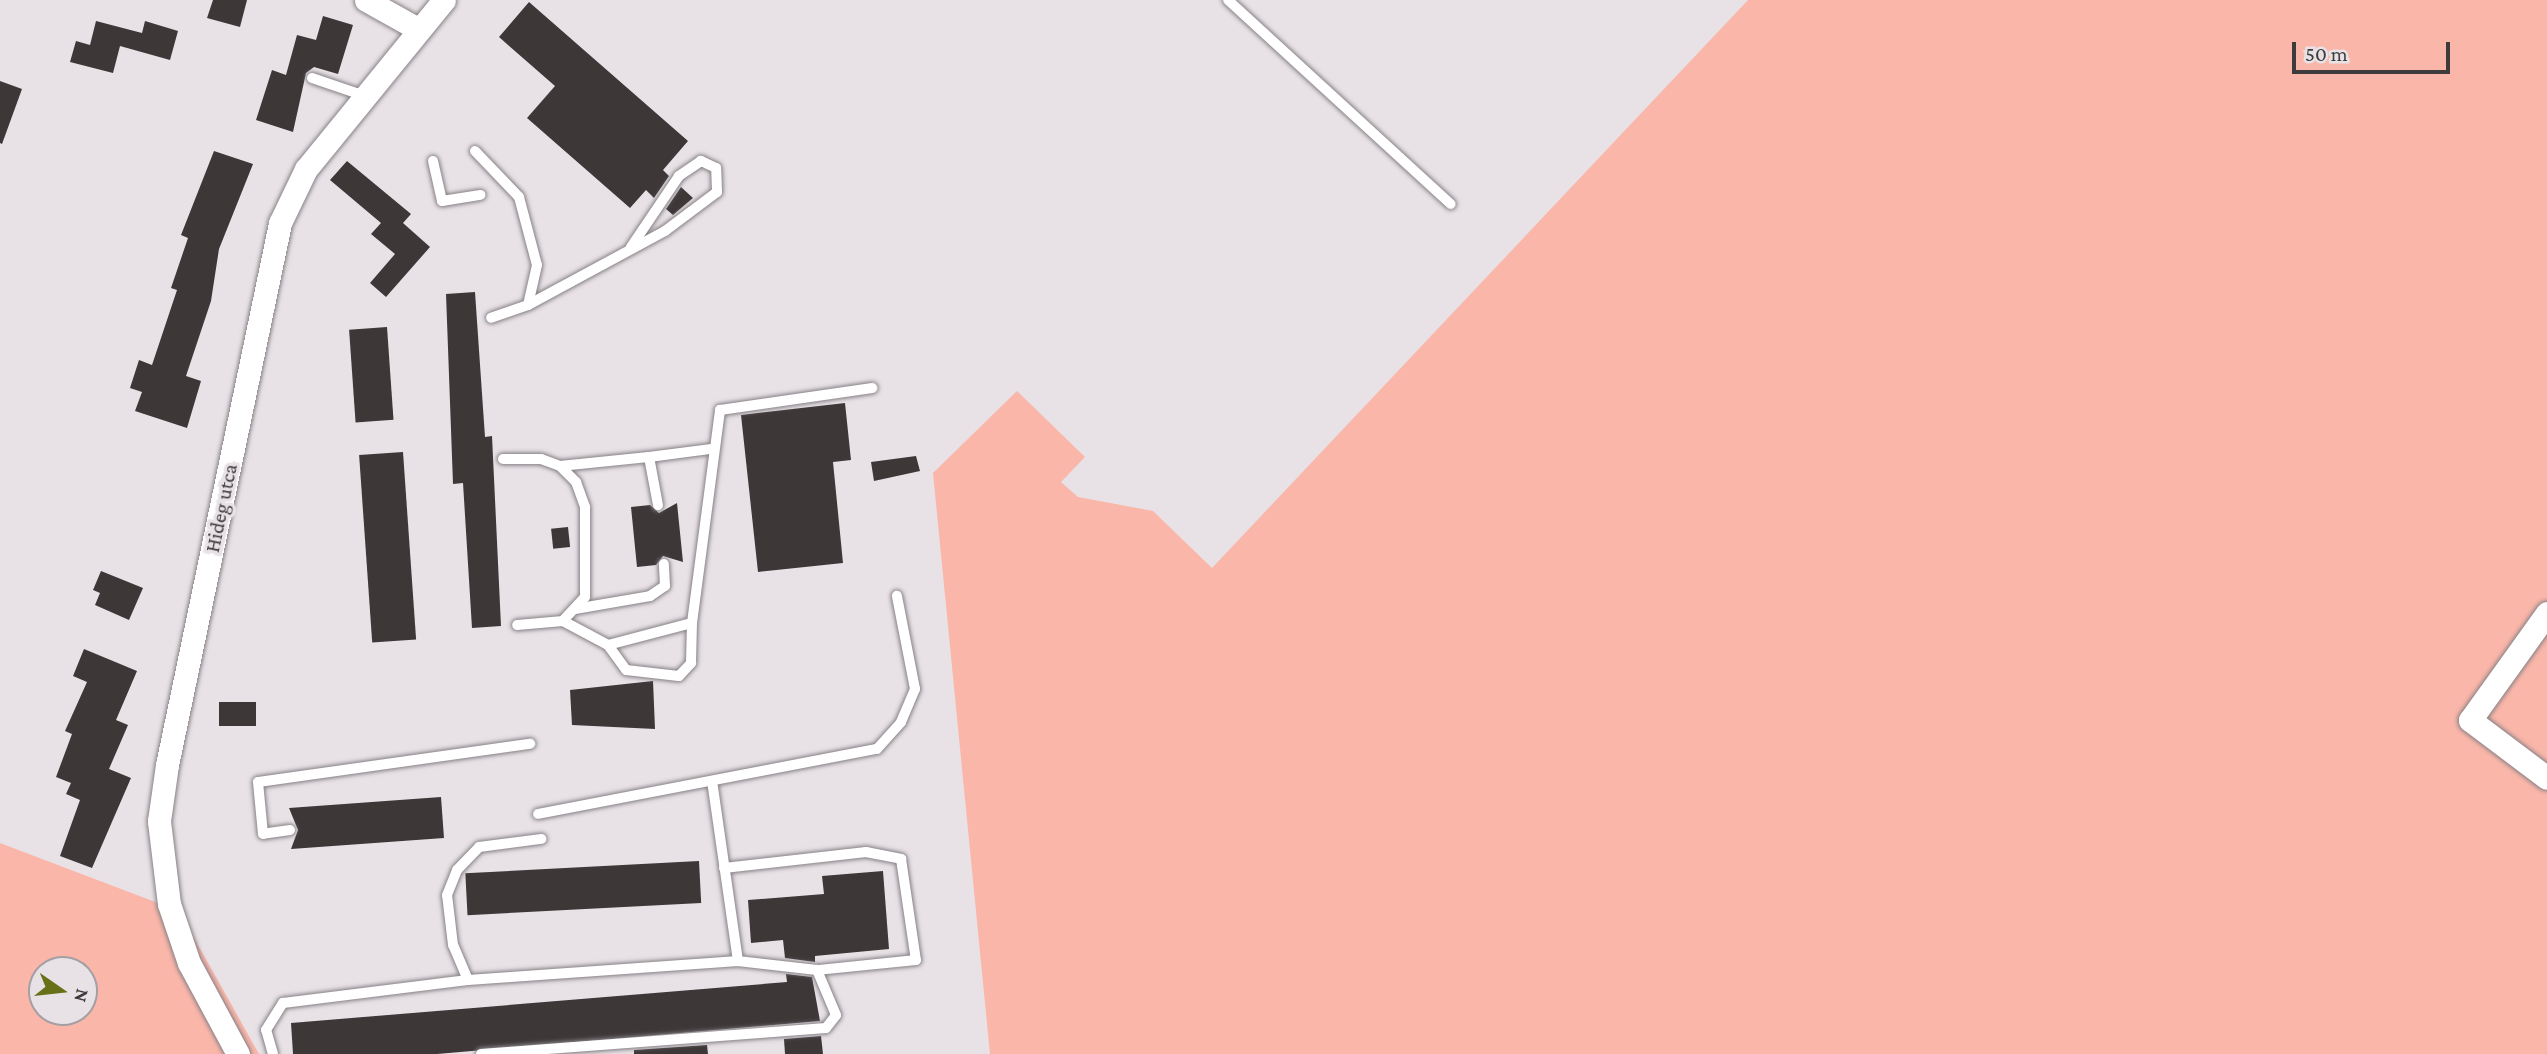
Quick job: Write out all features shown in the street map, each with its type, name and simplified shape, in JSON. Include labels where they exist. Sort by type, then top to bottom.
[{"type":"street","points":[[366,0],[418,29]]},
{"type":"street","name":"Hideg utca","points":[[237,1054],[189,962],[173,917],[159,821],[281,223],[306,169],[443,0]]},
{"type":"street","points":[[2547,613],[2470,720],[2547,778]]},
{"type":"lane","points":[[1228,0],[1451,204]]},
{"type":"lane","points":[[312,78],[365,96]]},
{"type":"lane","points":[[475,151],[519,197],[531,230],[537,265],[528,305]]},
{"type":"lane","points":[[433,161],[442,201],[481,195]]},
{"type":"lane","points":[[491,318],[528,305],[631,247],[717,192],[716,167],[701,161],[679,176],[631,247]]},
{"type":"lane","points":[[517,625],[563,621],[608,645],[626,670],[679,676],[691,663],[692,623],[711,449],[720,410],[872,388]]},
{"type":"lane","points":[[559,466],[711,449]]},
{"type":"lane","points":[[649,457],[658,505]]},
{"type":"lane","points":[[503,459],[541,458],[559,466],[576,482],[585,507],[590,578],[575,609],[563,621]]},
{"type":"lane","points":[[575,609],[650,596],[665,586],[664,564]]},
{"type":"lane","points":[[538,814],[877,749],[901,722],[915,689],[897,596]]},
{"type":"lane","points":[[608,645],[692,623]]},
{"type":"lane","points":[[290,830],[263,834],[258,782],[530,744]]},
{"type":"lane","points":[[712,781],[738,961]]},
{"type":"lane","points":[[468,981],[453,945],[449,908],[457,870],[479,847],[541,839]]},
{"type":"lane","points":[[273,1054],[266,1030],[283,1003],[468,981],[738,961],[817,970],[916,960],[901,859],[866,852],[724,867]]},
{"type":"lane","points":[[481,1054],[826,1028],[836,1014],[817,970]]},
{"type":"shaded area","points":[[1748,0],[2547,0],[2547,1054],[990,1054],[933,473],[1017,391],[1085,457],[1061,482],[1078,497],[1153,511],[1212,568]]},
{"type":"shaded area","points":[[0,843],[179,911],[259,1054],[0,1054]]},
{"type":"building","points":[[213,0],[247,0],[240,27],[207,18]]},
{"type":"building","points":[[529,2],[688,141],[663,170],[669,176],[654,198],[646,190],[630,208],[527,118],[555,86],[499,37]]},
{"type":"building","points":[[323,16],[353,25],[338,74],[314,67],[306,73],[293,132],[256,120],[272,70],[286,75],[297,35],[316,40]]},
{"type":"building","points":[[96,21],[142,33],[145,21],[178,31],[170,60],[120,46],[113,73],[70,62],[76,41],[90,45]]},
{"type":"building","points":[[0,81],[22,89],[2,144],[0,143]]},
{"type":"building","points":[[214,151],[253,164],[219,249],[211,301],[186,376],[201,381],[187,428],[135,411],[142,392],[130,388],[139,360],[152,365],[177,290],[171,288],[188,238],[181,235]]},
{"type":"building","points":[[347,161],[411,214],[403,223],[430,247],[386,297],[370,283],[395,254],[371,234],[381,223],[330,180]]},
{"type":"building","points":[[681,187],[693,198],[673,215],[666,209]]},
{"type":"building","points":[[475,292],[485,437],[492,436],[501,626],[472,628],[463,483],[453,484],[446,294]]},
{"type":"building","points":[[387,327],[393,420],[356,422],[349,330]]},
{"type":"building","points":[[845,403],[851,460],[833,462],[843,563],[758,572],[741,415]]},
{"type":"building","points":[[403,452],[416,640],[372,643],[359,455]]},
{"type":"building","points":[[916,456],[920,471],[874,481],[871,462]]},
{"type":"building","points":[[677,503],[683,562],[663,556],[656,565],[637,567],[631,507],[650,505],[659,513]]},
{"type":"building","points":[[568,527],[570,547],[553,549],[551,529]]},
{"type":"building","points":[[101,571],[143,588],[129,620],[95,605],[100,593],[93,590]]},
{"type":"building","points":[[84,649],[137,671],[116,720],[128,725],[109,769],[131,778],[92,868],[60,856],[80,800],[66,794],[71,783],[56,777],[72,734],[65,731],[87,682],[73,676]]},
{"type":"building","points":[[653,681],[655,729],[572,725],[570,690]]},
{"type":"building","points":[[219,702],[256,702],[256,726],[219,726]]},
{"type":"building","points":[[441,797],[444,838],[291,849],[298,830],[289,808]]},
{"type":"building","points":[[699,861],[701,903],[468,915],[465,873]]},
{"type":"building","points":[[883,871],[889,949],[815,956],[815,962],[785,958],[783,940],[751,943],[748,900],[824,894],[822,876]]},
{"type":"building","points":[[786,974],[812,977],[820,1021],[437,1054],[293,1054],[291,1023],[787,982]]},
{"type":"building","points":[[821,1036],[823,1054],[785,1054],[784,1039]]},
{"type":"building","points":[[707,1045],[708,1054],[634,1054],[634,1050]]}]
